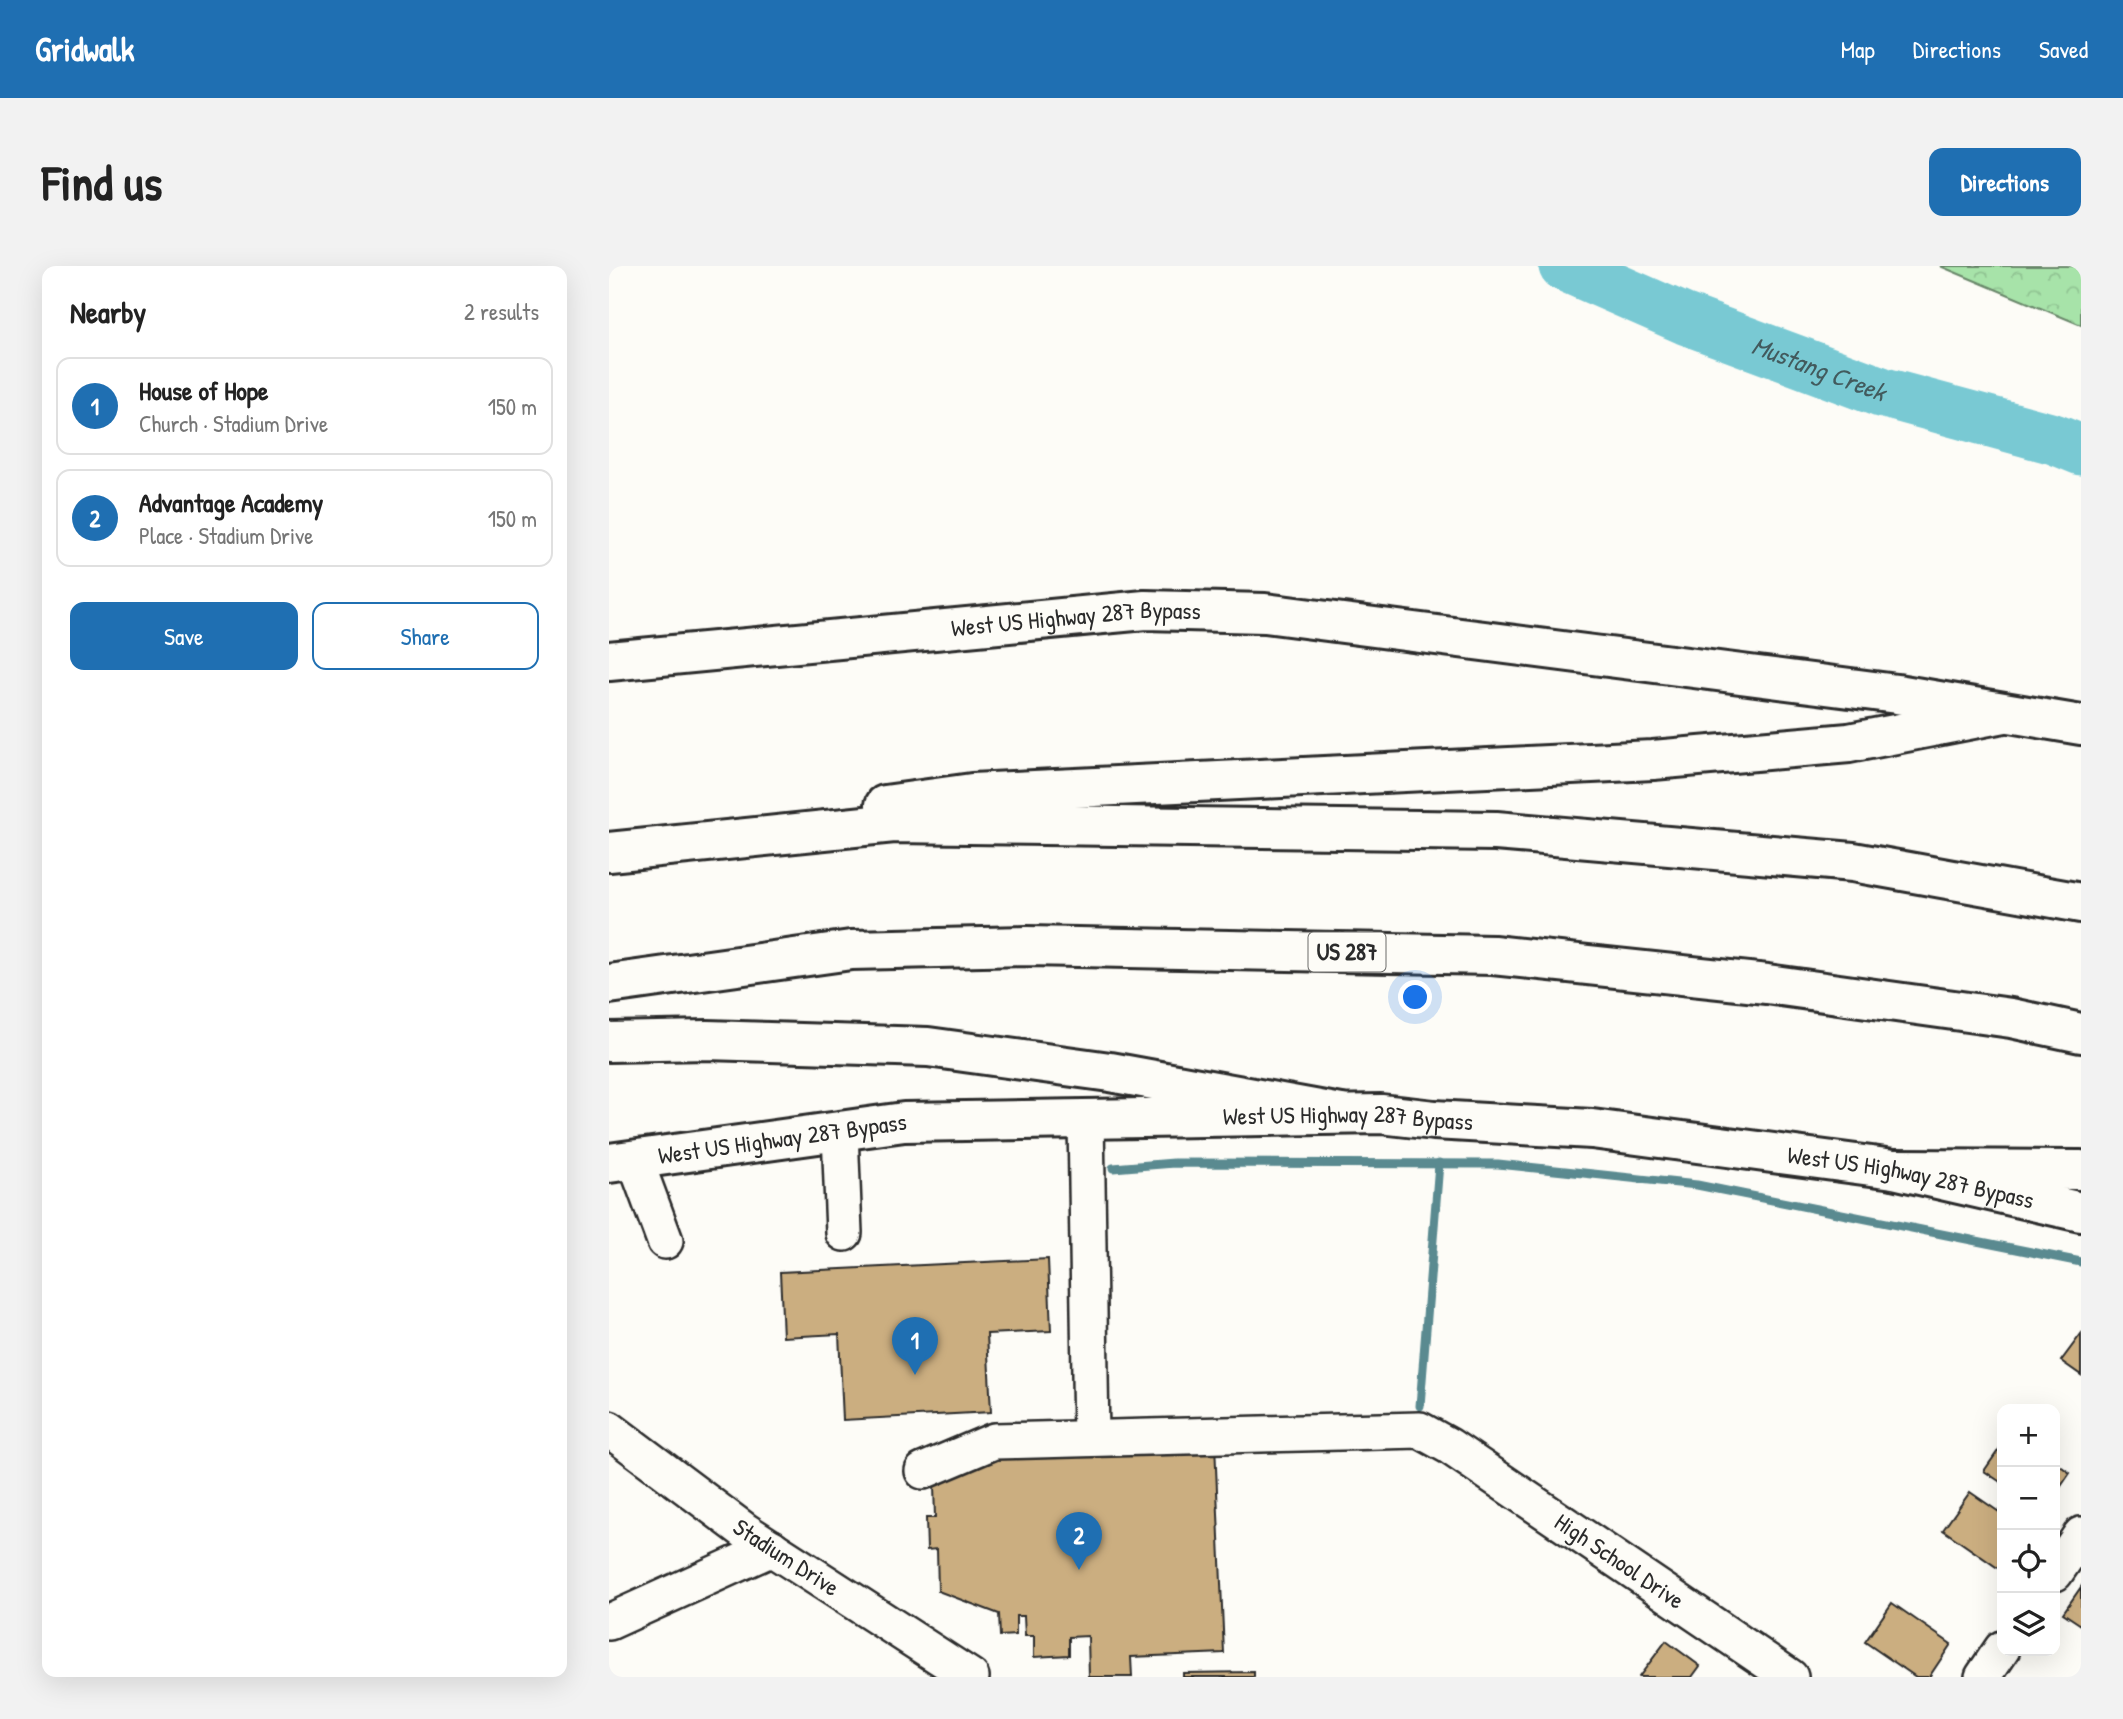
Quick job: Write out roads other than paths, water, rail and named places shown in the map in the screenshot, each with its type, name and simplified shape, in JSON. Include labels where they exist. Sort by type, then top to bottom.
[{"type":"main road","name":"West US Highway 287 Bypass","points":[[609,661],[1145,610],[1197,610],[1265,613],[1366,625],[1898,694],[2081,725]]},
{"type":"main road","points":[[824,831],[874,807],[913,799],[972,793],[1653,760],[1849,743],[2004,713]]},
{"type":"main road","points":[[609,852],[894,823],[1496,831],[1853,862],[2081,903]]},
{"type":"main road","name":"US 287","points":[[609,984],[851,950],[1027,946],[1493,955],[1767,984],[2011,1018],[2081,1033]]},
{"type":"main road","points":[[609,1041],[707,1040],[928,1047],[1110,1072],[1341,1114]]},
{"type":"main road","name":"West US Highway 287 Bypass","points":[[622,1161],[904,1122],[1381,1114],[1434,1120],[1592,1129],[1894,1169],[2081,1212]]},
{"type":"main road","points":[[1894,1169],[2081,1170]]},
{"type":"street","points":[[1086,1119],[1091,1438]]},
{"type":"street","points":[[840,1132],[844,1233]]},
{"type":"street","points":[[622,1161],[665,1241]]},
{"type":"street","name":"Stadium Drive","points":[[609,1429],[772,1548],[971,1677]]},
{"type":"street","name":"High School Drive","points":[[923,1471],[994,1441],[1420,1430],[1449,1446],[1780,1674]]},
{"type":"street","points":[[2060,1566],[2081,1535]]},
{"type":"street","points":[[609,1622],[772,1548]]},
{"type":"street","points":[[1983,1677],[1997,1656]]},
{"type":"waterway","name":"Mustang Creek","points":[[1564,266],[1685,319],[1881,392],[2054,439],[2081,450]]},
{"type":"waterway","points":[[1113,1168],[1174,1163],[1498,1164],[1697,1185],[2081,1262]]},
{"type":"waterway","points":[[1420,1406],[1439,1163]]},
{"type":"place","name":"House of Hope","points":[[915,1375]]},
{"type":"place","name":"Advantage Academy","points":[[1079,1570]]}]
